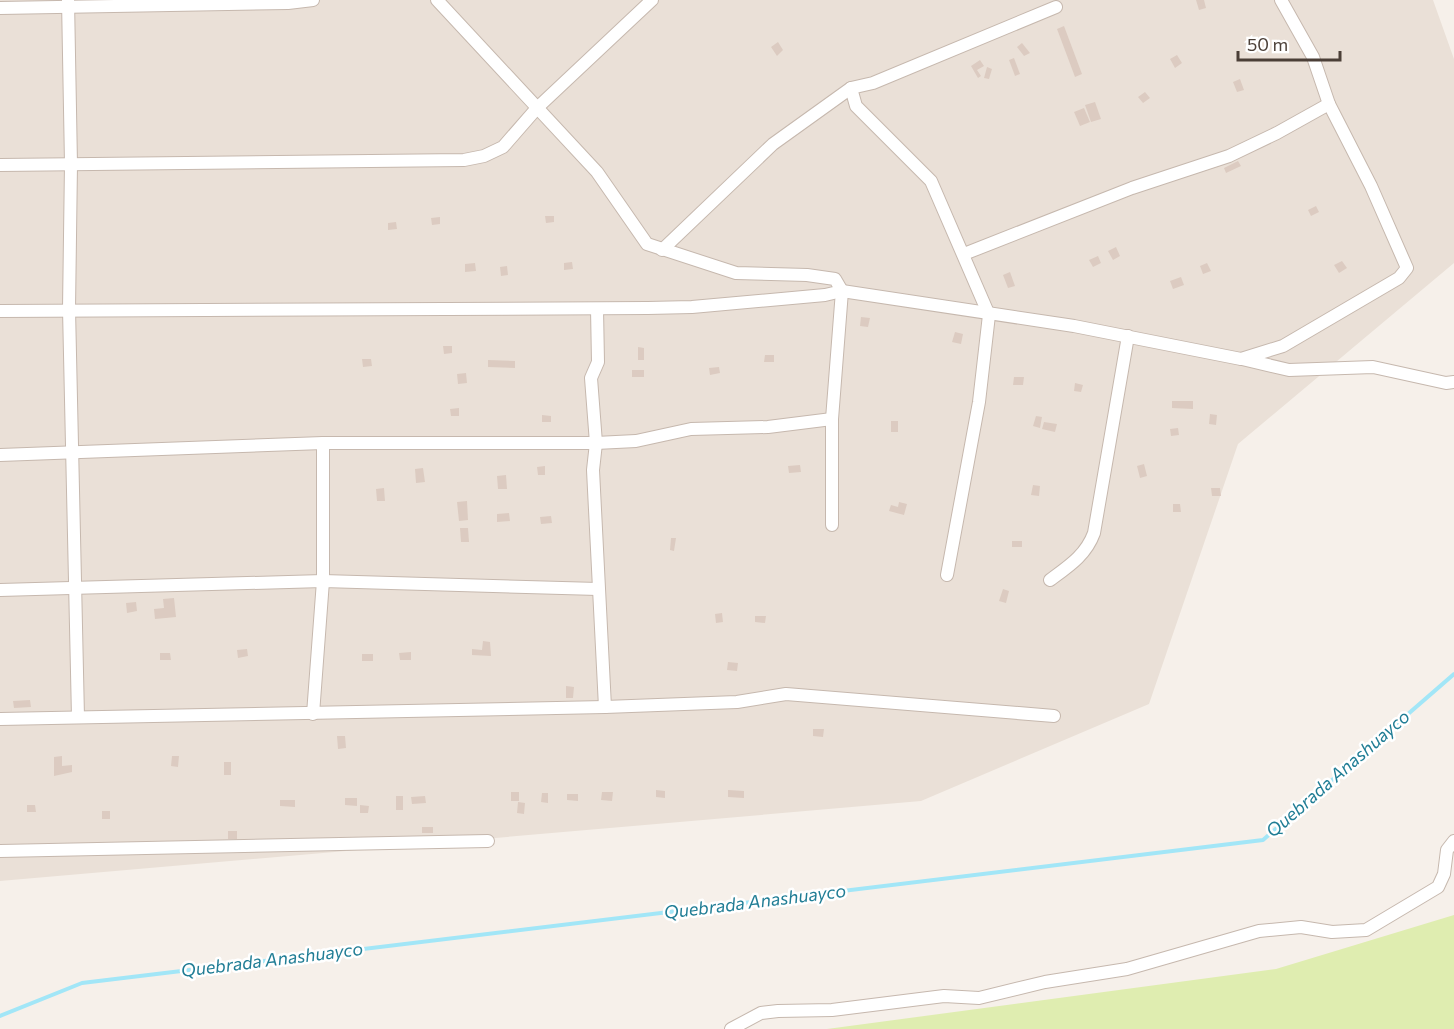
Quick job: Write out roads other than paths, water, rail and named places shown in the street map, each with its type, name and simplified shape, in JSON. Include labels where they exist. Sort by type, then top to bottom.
[{"type":"street","points":[[0,8],[68,3],[288,3],[313,0]]},
{"type":"street","points":[[437,0],[490,54],[597,172],[647,244],[736,273],[807,274],[835,279],[842,291],[832,419],[832,525]]},
{"type":"street","points":[[0,165],[464,160],[484,156],[503,147],[537,108],[652,0]]},
{"type":"street","points":[[1241,358],[1282,346],[1399,278],[1407,268],[1371,186],[1329,104],[1313,57],[1281,0]]},
{"type":"street","points":[[68,3],[71,164],[69,309],[78,717]]},
{"type":"street","points":[[662,250],[773,144],[851,88],[873,83],[1056,7]]},
{"type":"street","points":[[851,88],[856,106],[931,181],[989,315],[979,402],[947,575]]},
{"type":"street","points":[[964,254],[1132,188],[1229,156],[1329,104]]},
{"type":"street","points":[[0,311],[692,307],[825,295],[842,291],[1128,336],[1241,358],[1288,370],[1373,366],[1446,383],[1454,382]]},
{"type":"street","points":[[597,309],[598,362],[591,378],[596,442],[593,470],[605,707]]},
{"type":"street","points":[[1050,579],[1079,558],[1089,546],[1094,533],[1128,336]]},
{"type":"street","points":[[0,454],[323,443],[636,441],[691,429],[768,427],[832,419]]},
{"type":"street","points":[[313,714],[323,581],[323,443]]},
{"type":"street","points":[[0,590],[323,581],[598,589]]},
{"type":"street","points":[[0,719],[605,707],[737,702],[786,694],[1054,716]]},
{"type":"street","points":[[0,851],[488,841]]},
{"type":"street","points":[[731,1029],[761,1013],[832,1010],[944,996],[979,998],[1045,981],[1127,969],[1259,931],[1301,927],[1332,932],[1366,930],[1438,887],[1444,874],[1447,850],[1454,841]]},
{"type":"waterway","name":"Quebrada Anashuayco","points":[[0,1016],[82,983],[1263,840],[1454,674]]}]
